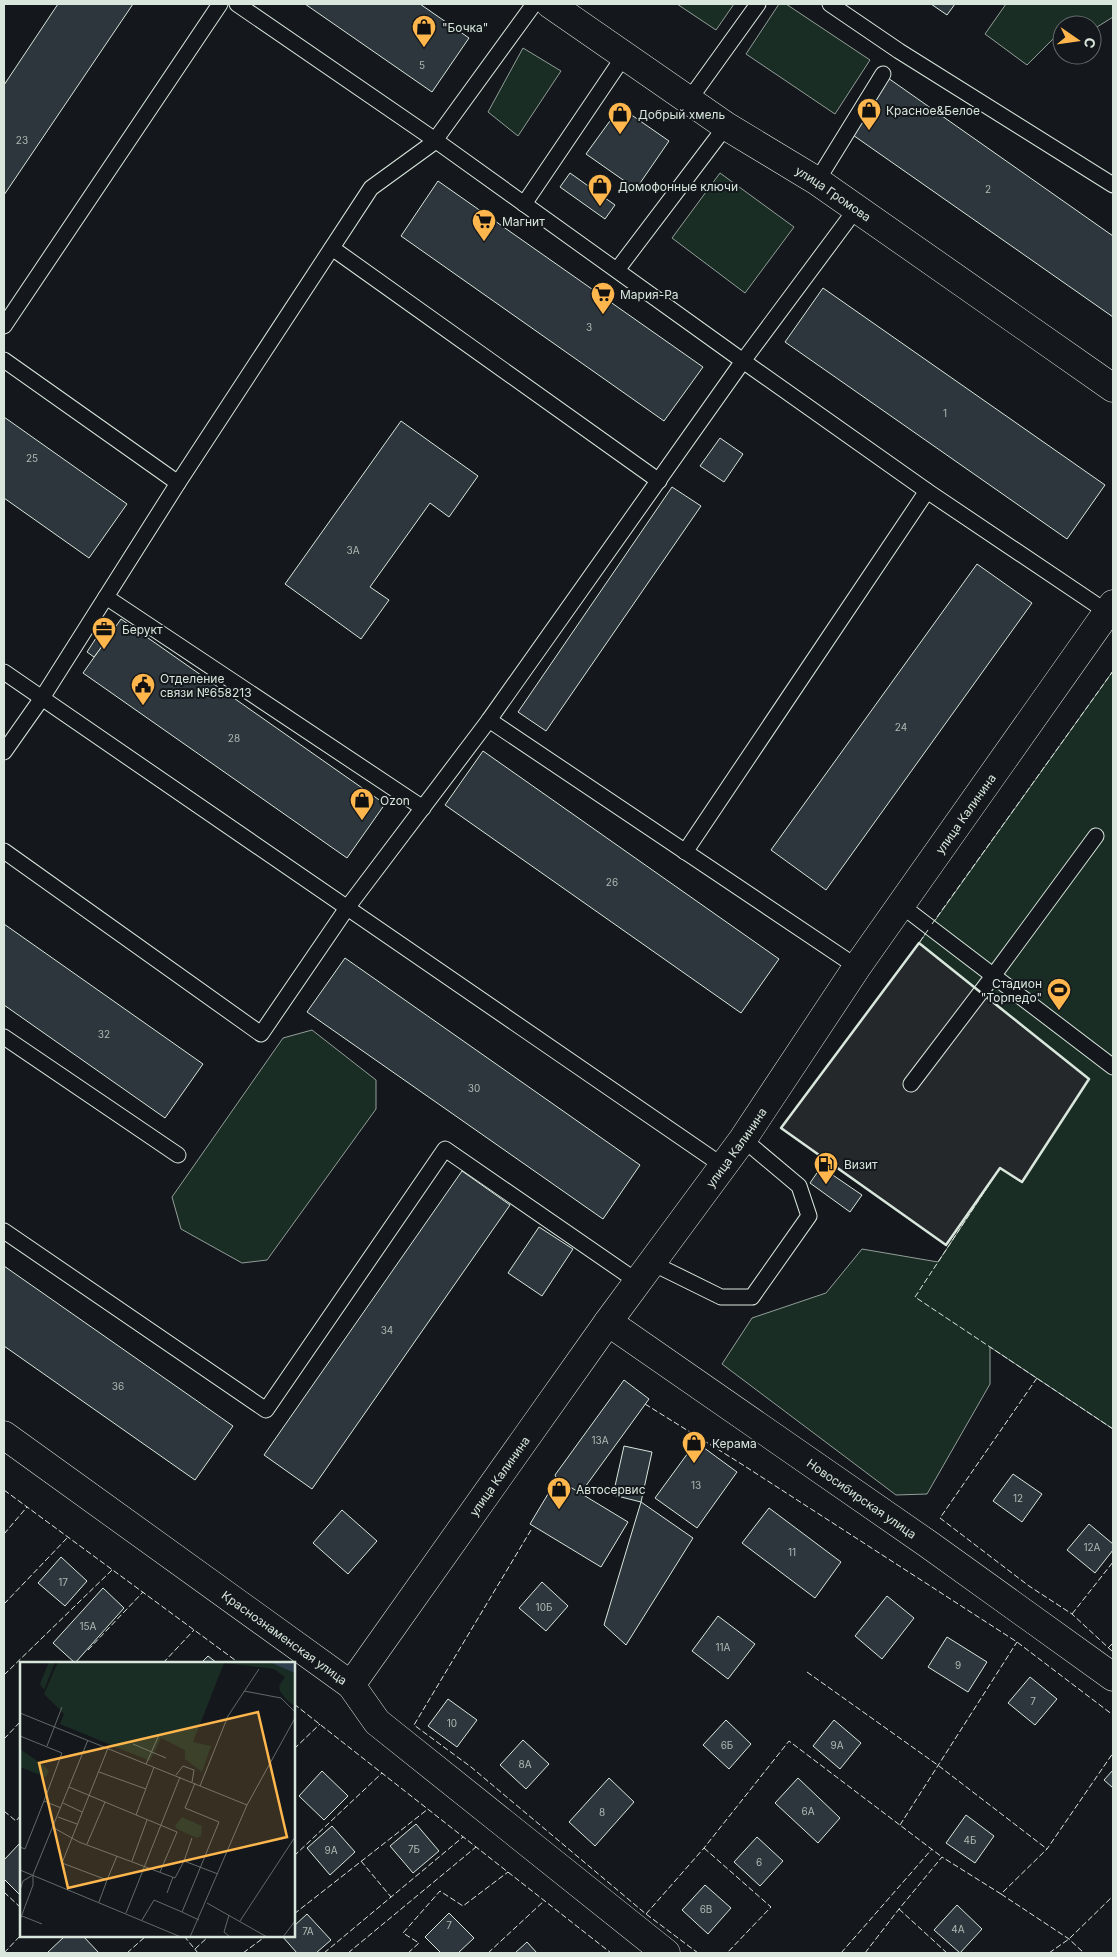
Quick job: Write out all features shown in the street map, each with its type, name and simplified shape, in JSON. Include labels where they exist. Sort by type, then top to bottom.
[{"type":"street","name":"улица Громова","points":[[550,4],[726,126],[817,181],[1113,388]]},
{"type":"street","name":"улица Калинина","points":[[351,1685],[608,1322],[743,1139],[857,967],[902,906],[1110,608]]},
{"type":"street","name":"Новосибирская улица","points":[[608,1322],[928,1544],[1113,1677]]},
{"type":"street","name":"Краснознаменская улица","points":[[4,1435],[351,1685],[377,1722],[666,1953]]},
{"type":"lane","points":[[4,326],[220,4]]},
{"type":"lane","points":[[237,4],[435,140],[927,491],[1110,608]]},
{"type":"lane","points":[[4,752],[42,698],[178,483],[371,188],[435,140],[534,4]]},
{"type":"lane","points":[[689,100],[758,4]]},
{"type":"lane","points":[[830,4],[899,51],[1113,185]]},
{"type":"lane","points":[[524,204],[624,56]]},
{"type":"lane","points":[[817,181],[883,74]]},
{"type":"lane","points":[[617,270],[726,126]]},
{"type":"lane","points":[[4,852],[261,1034],[347,908],[489,720],[743,361],[856,208]]},
{"type":"lane","points":[[332,248],[659,481]]},
{"type":"lane","points":[[4,360],[178,483]]},
{"type":"lane","points":[[685,852],[927,491]]},
{"type":"lane","points":[[106,597],[423,808]]},
{"type":"lane","points":[[4,672],[723,1166]]},
{"type":"lane","points":[[489,720],[857,967]]},
{"type":"lane","points":[[911,1084],[1096,836]]},
{"type":"lane","points":[[902,906],[1113,1067]]},
{"type":"lane","points":[[4,1037],[178,1155]]},
{"type":"lane","points":[[4,1231],[266,1410],[445,1150],[645,1273],[721,1297],[752,1297],[809,1216],[799,1186],[743,1139]]},
{"type":"green space","points":[[677,4],[734,4],[716,30]]},
{"type":"green space","points":[[779,4],[786,4],[870,60],[835,114],[746,54]]},
{"type":"green space","points":[[1006,4],[1113,4],[1113,17],[1102,24],[1102,15],[1052,15],[1052,40],[1027,65],[985,34]]},
{"type":"green space","points":[[523,48],[561,71],[518,136],[488,112]]},
{"type":"green space","points":[[720,173],[794,227],[745,293],[672,238]]},
{"type":"green space","name":"Стадион \"Торпедо\"","points":[[1113,671],[1113,1429],[990,1347],[990,1384],[927,1494],[896,1495],[722,1364],[752,1318],[826,1293],[862,1249],[938,1262],[1000,1168],[1021,1182],[1089,1079],[919,943]]},
{"type":"green space","points":[[312,1030],[376,1080],[376,1109],[267,1260],[242,1263],[181,1229],[172,1197],[283,1038]]},
{"type":"shaded area","points":[[919,943],[1089,1079],[1022,1182],[1000,1168],[946,1245],[781,1128]]},
{"type":"building","points":[[58,4],[133,4],[4,195],[4,85]]},
{"type":"building","points":[[305,4],[420,4],[469,38],[432,92]]},
{"type":"building","points":[[931,4],[955,4],[947,15]]},
{"type":"building","points":[[888,78],[1113,236],[1113,317],[850,133]]},
{"type":"building","points":[[620,107],[669,141],[636,189],[586,154]]},
{"type":"building","points":[[570,173],[615,205],[605,219],[560,187]]},
{"type":"building","points":[[438,181],[703,367],[664,421],[401,236]]},
{"type":"building","points":[[823,288],[1105,485],[1067,539],[785,342]]},
{"type":"building","points":[[4,417],[127,504],[89,558],[4,498]]},
{"type":"building","points":[[401,421],[478,476],[449,517],[430,503],[370,587],[389,600],[361,639],[285,584]]},
{"type":"building","points":[[720,438],[743,454],[724,482],[700,466]]},
{"type":"building","points":[[672,487],[701,506],[546,731],[518,712]]},
{"type":"building","points":[[977,564],[1032,603],[826,890],[771,850]]},
{"type":"building","points":[[121,619],[385,804],[347,858],[83,673]]},
{"type":"building","points":[[98,635],[106,641],[94,657],[87,652]]},
{"type":"building","points":[[483,751],[779,959],[741,1013],[445,805]]},
{"type":"building","points":[[4,924],[203,1064],[165,1118],[4,1005]]},
{"type":"building","points":[[345,958],[640,1165],[603,1219],[307,1012]]},
{"type":"building","points":[[821,1167],[862,1195],[850,1212],[810,1183]]},
{"type":"building","points":[[462,1171],[510,1205],[312,1489],[264,1455]]},
{"type":"building","points":[[539,1227],[573,1249],[542,1296],[508,1273]]},
{"type":"building","points":[[4,1266],[233,1426],[195,1480],[4,1346]]},
{"type":"building","points":[[624,1380],[649,1399],[580,1494],[557,1479],[555,1475]]},
{"type":"building","points":[[696,1442],[737,1472],[697,1528],[655,1498]]},
{"type":"building","points":[[624,1446],[652,1452],[641,1502],[613,1495]]},
{"type":"building","points":[[1013,1474],[1042,1494],[1022,1522],[993,1501]]},
{"type":"building","points":[[557,1479],[628,1522],[601,1567],[530,1524]]},
{"type":"building","points":[[641,1502],[693,1538],[626,1645],[604,1625]]},
{"type":"building","points":[[769,1508],[841,1562],[815,1598],[742,1543]]},
{"type":"building","points":[[342,1510],[377,1541],[348,1574],[313,1543]]},
{"type":"building","points":[[1089,1524],[1113,1544],[1113,1550],[1095,1573],[1067,1550]]},
{"type":"building","points":[[61,1557],[87,1581],[65,1606],[38,1583]]},
{"type":"building","points":[[542,1582],[568,1606],[546,1631],[519,1608]]},
{"type":"building","points":[[103,1588],[124,1608],[76,1662],[53,1643]]},
{"type":"building","points":[[887,1596],[914,1618],[882,1659],[855,1636]]},
{"type":"building","points":[[718,1616],[755,1644],[728,1679],[692,1651]]},
{"type":"building","points":[[947,1637],[987,1662],[968,1692],[928,1667]]},
{"type":"building","points":[[208,1656],[216,1662],[202,1662]]},
{"type":"building","points":[[1030,1677],[1057,1699],[1035,1725],[1008,1703]]},
{"type":"building","points":[[448,1699],[477,1720],[457,1747],[428,1726]]},
{"type":"building","points":[[726,1720],[751,1744],[729,1769],[703,1745]]},
{"type":"building","points":[[834,1720],[861,1743],[840,1769],[813,1746]]},
{"type":"building","points":[[523,1740],[549,1764],[526,1789],[500,1765]]},
{"type":"building","points":[[1113,1770],[1113,1788],[1104,1780]]},
{"type":"building","points":[[322,1771],[348,1796],[324,1820],[299,1796]]},
{"type":"building","points":[[609,1778],[634,1802],[595,1846],[569,1822]]},
{"type":"building","points":[[798,1778],[840,1818],[818,1843],[775,1803]]},
{"type":"building","points":[[966,1815],[994,1836],[975,1863],[946,1843]]},
{"type":"building","points":[[416,1824],[439,1851],[413,1873],[390,1846]]},
{"type":"building","points":[[332,1826],[355,1852],[330,1875],[307,1848]]},
{"type":"building","points":[[757,1837],[783,1861],[760,1886],[734,1862]]},
{"type":"building","points":[[20,1843],[20,1895],[4,1879],[4,1860]]},
{"type":"building","points":[[705,1885],[731,1908],[708,1934],[682,1910]]},
{"type":"building","points":[[957,1905],[982,1929],[960,1953],[934,1930]]},
{"type":"building","points":[[449,1913],[474,1938],[458,1953],[441,1953],[425,1937]]},
{"type":"building","points":[[307,1914],[331,1940],[316,1953],[297,1953],[283,1937],[295,1937],[295,1925]]},
{"type":"building","points":[[64,1937],[84,1937],[99,1953],[49,1953]]},
{"type":"building","points":[[527,1942],[537,1953],[515,1953]]},
{"type":"fence","points":[[932,924],[1113,671]]},
{"type":"fence","points":[[928,930],[919,943],[977,989]]},
{"type":"fence","points":[[983,994],[1089,1079],[1022,1182],[1000,1168],[915,1297],[1113,1429]]},
{"type":"fence","points":[[1037,1378],[940,1518],[1029,1586],[1072,1614],[1113,1652]]},
{"type":"fence","points":[[645,1404],[1017,1642],[1113,1715]]},
{"type":"fence","points":[[4,1490],[238,1662]]},
{"type":"fence","points":[[4,1534],[27,1507]]},
{"type":"fence","points":[[531,1530],[414,1725],[471,1767],[646,1914],[698,1953]]},
{"type":"fence","points":[[4,1604],[68,1537]]},
{"type":"fence","points":[[1072,1614],[1113,1562]]},
{"type":"fence","points":[[4,1675],[112,1570]]},
{"type":"fence","points":[[88,1650],[143,1592]]},
{"type":"fence","points":[[164,1662],[194,1630]]},
{"type":"fence","points":[[900,1825],[1017,1642]]},
{"type":"fence","points":[[1108,1648],[1113,1643]]},
{"type":"fence","points":[[807,1672],[939,1766],[1047,1849]]},
{"type":"fence","points":[[295,1705],[611,1953]]},
{"type":"fence","points":[[4,1739],[20,1722]]},
{"type":"fence","points":[[295,1748],[320,1724]]},
{"type":"fence","points":[[646,1914],[704,1848],[789,1741],[942,1857]]},
{"type":"fence","points":[[865,1953],[942,1857],[1001,1894],[1047,1849],[1113,1753]]},
{"type":"fence","points":[[295,1855],[382,1773]]},
{"type":"fence","points":[[295,1913],[428,1809]]},
{"type":"fence","points":[[4,1811],[16,1821],[20,1816]]},
{"type":"fence","points":[[324,1953],[463,1837]]},
{"type":"fence","points":[[348,1953],[476,1847]]},
{"type":"fence","points":[[704,1848],[771,1907],[727,1953]]},
{"type":"fence","points":[[841,1953],[932,1849]]},
{"type":"fence","points":[[361,1861],[391,1897]]},
{"type":"fence","points":[[408,1953],[419,1943],[403,1933],[440,1891],[463,1906],[508,1872]]},
{"type":"fence","points":[[4,1892],[20,1907]]},
{"type":"fence","points":[[1001,1894],[1069,1939],[1084,1953]]},
{"type":"fence","points":[[1049,1953],[1069,1939],[1113,1896]]},
{"type":"fence","points":[[488,1953],[544,1901]]},
{"type":"fence","points":[[899,1909],[947,1953]]},
{"type":"fence","points":[[4,1953],[20,1936]]},
{"type":"fence","points":[[127,1953],[145,1937]]},
{"type":"fence","points":[[185,1937],[198,1953]]},
{"type":"fence","points":[[195,1949],[208,1937]]},
{"type":"fence","points":[[243,1953],[265,1937]]},
{"type":"wall","points":[[919,943],[1089,1079],[1022,1182],[1000,1168],[946,1245],[781,1128],[919,943]]},
{"type":"place","name":"\"Бочка\"","points":[[424,48]]},
{"type":"place","name":"Красное&Белое","points":[[869,131]]},
{"type":"place","name":"Добрый хмель","points":[[620,135]]},
{"type":"place","name":"Домофонные ключи","points":[[600,207]]},
{"type":"place","name":"Магнит","points":[[484,242]]},
{"type":"place","name":"Мария-Ра","points":[[603,315]]},
{"type":"place","name":"Берукт","points":[[104,650]]},
{"type":"place","name":"Отделение связи №658213","points":[[143,706]]},
{"type":"place","name":"Ozon","points":[[362,821]]},
{"type":"place","name":"Стадион \"Торпедо\"","points":[[1059,1011]]},
{"type":"place","name":"Визит","points":[[826,1185]]},
{"type":"place","name":"Керама","points":[[694,1464]]},
{"type":"place","name":"Автосервис","points":[[559,1510]]}]
